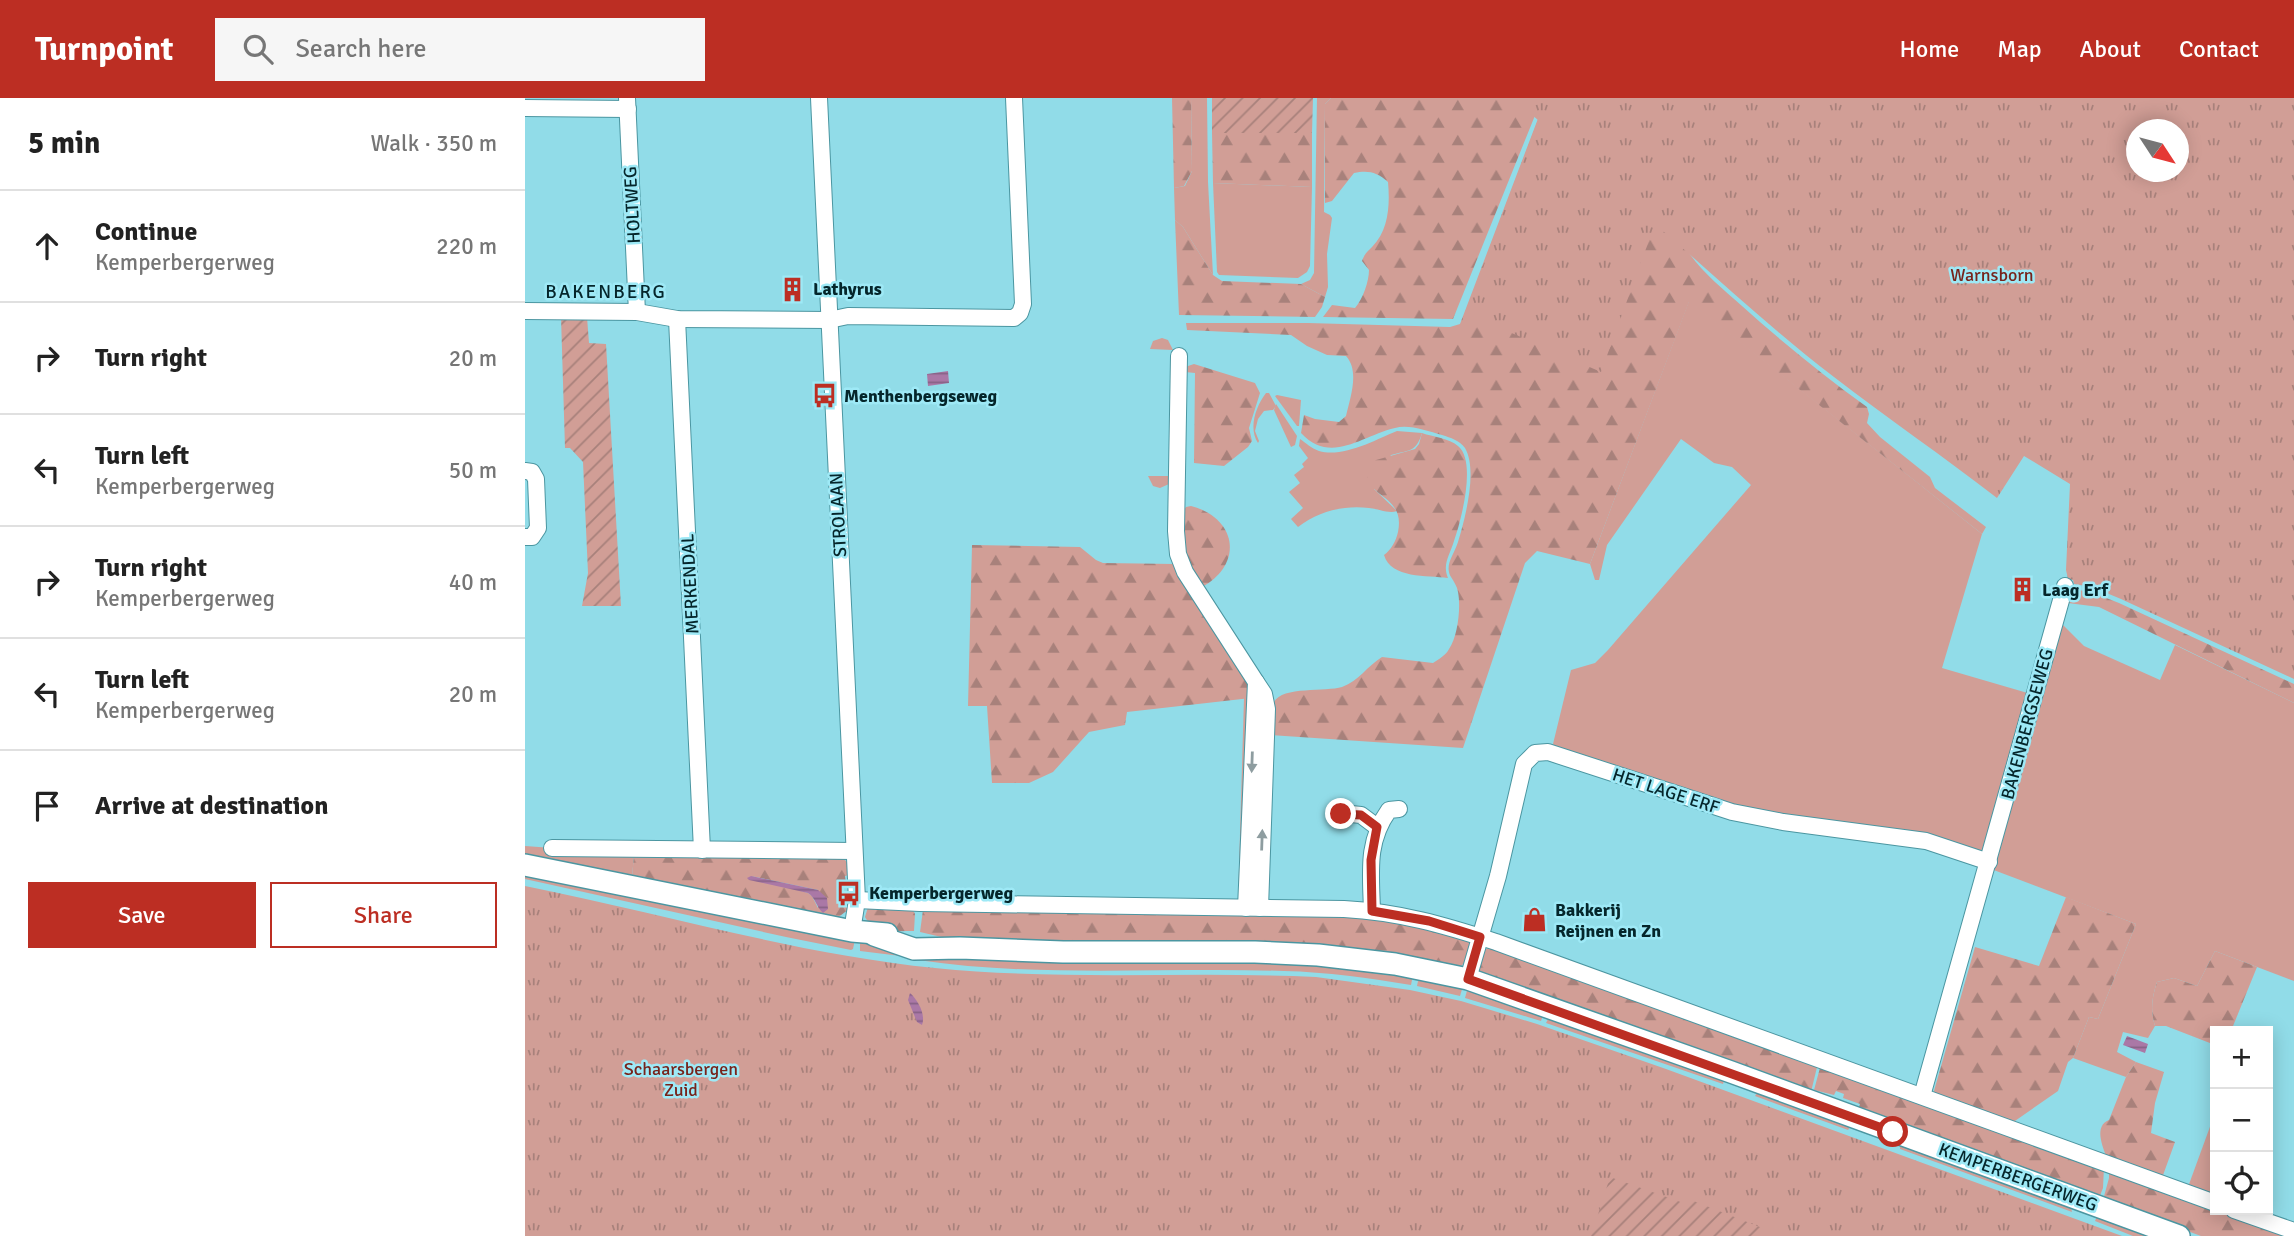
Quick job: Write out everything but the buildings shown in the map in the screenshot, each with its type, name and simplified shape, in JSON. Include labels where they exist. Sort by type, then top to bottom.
[{"type":"main road","name":"KEMPERBERGERWEG","points":[[525,864],[874,935],[914,949],[960,947],[1037,951],[1318,955],[1395,964],[1468,979],[1743,1076],[2179,1236]]},
{"type":"street","name":"STROLAAN","points":[[819,98],[857,900],[852,931]]},
{"type":"street","points":[[525,312],[637,312],[677,319],[829,320],[848,316],[1014,318],[1020,313],[1023,304],[1014,98]]},
{"type":"street","points":[[525,108],[627,104]]},
{"type":"street","name":"HOLTWEG","points":[[627,104],[637,312]]},
{"type":"street","name":"MERKENDAL","points":[[677,319],[702,850]]},
{"type":"street","points":[[1179,356],[1176,531],[1178,554],[1191,584],[1258,690],[1253,908]]},
{"type":"street","points":[[525,471],[532,472],[536,479],[538,528],[532,537],[525,537]]},
{"type":"street","name":"BAKENBERGSEWEG","points":[[1989,862],[2064,586]]},
{"type":"street","name":"HET LAGE ERF","points":[[1480,937],[1498,876],[1524,764],[1528,758],[1541,752],[1732,812],[1783,822],[1926,841],[1989,862]]},
{"type":"street","points":[[1372,911],[1371,860],[1377,827],[1389,810],[1399,808]]},
{"type":"street","points":[[1341,814],[1361,815],[1377,827]]},
{"type":"street","points":[[552,848],[854,851]]},
{"type":"street","points":[[1922,1096],[1989,862]]},
{"type":"street","points":[[857,900],[1372,911],[1429,921],[1480,937],[2210,1201]]},
{"type":"street","points":[[1468,979],[1480,937]]},
{"type":"street","points":[[2248,1215],[2294,1231]]},
{"type":"green space","points":[[1172,98],[1191,98],[1192,171],[1184,186],[1174,188]]},
{"type":"green space","points":[[1191,98],[1207,98],[1213,275],[1183,227],[1175,220],[1174,188],[1185,186],[1192,171]]},
{"type":"green space","points":[[1212,98],[1313,98],[1312,133],[1212,133]]},
{"type":"green space","points":[[1317,98],[1331,98],[1325,104],[1324,212],[1332,218],[1327,254],[1328,287],[1325,297],[1301,284],[1310,280],[1314,273]]},
{"type":"green space","points":[[1331,98],[1523,98],[1536,113],[1453,319],[1323,317],[1332,305],[1355,308],[1361,300],[1369,270],[1362,261],[1382,233],[1389,199],[1388,182],[1376,174],[1364,172],[1354,173],[1332,201],[1325,203],[1325,104]]},
{"type":"green space","name":"Warnsborn","points":[[1512,98],[2294,98],[2294,679],[2121,599],[2092,587],[2074,584],[2073,580],[2068,579],[2066,570],[2070,484],[2024,456],[1997,498],[1811,359],[1655,224],[1601,372],[1491,324],[1462,321],[1538,120]]},
{"type":"green space","points":[[1539,116],[1689,253],[1707,275],[1728,294],[1772,333],[1867,407],[1867,423],[1880,437],[1930,477],[1935,488],[1986,527],[1982,534],[1689,302],[1590,564],[1537,551],[1525,563],[1463,748],[1270,735],[1271,709],[1279,697],[1295,692],[1342,687],[1382,657],[1433,663],[1448,651],[1457,629],[1459,605],[1458,590],[1449,568],[1467,508],[1469,457],[1465,448],[1455,440],[1412,427],[1395,428],[1335,448],[1312,442],[1301,433],[1304,415],[1339,422],[1346,416],[1353,377],[1346,356],[1327,355],[1291,335],[1187,330],[1186,323],[1450,327],[1460,324]]},
{"type":"green space","points":[[1212,133],[1312,133],[1312,187],[1213,183]]},
{"type":"green space","points":[[1213,183],[1312,187],[1310,266],[1307,272],[1298,278],[1219,275]]},
{"type":"green space","points":[[1175,220],[1183,227],[1213,275],[1222,281],[1301,284],[1325,297],[1322,307],[1315,317],[1179,315]]},
{"type":"green space","points":[[1689,301],[1982,534],[1942,668],[2031,694],[1982,855],[1734,806],[1553,744],[1571,670],[1595,663],[1608,650],[1751,485],[1732,467],[1714,463],[1681,439],[1607,545],[1599,580],[1595,580],[1590,564]]},
{"type":"green space","points":[[561,317],[587,317],[589,343],[606,344],[621,606],[582,606],[588,573],[583,462],[570,448],[565,448]]},
{"type":"green space","points":[[1162,338],[1168,340],[1173,350],[1150,349],[1153,341]]},
{"type":"green space","points":[[1194,364],[1255,383],[1260,393],[1249,428],[1252,441],[1224,466],[1194,463],[1195,373],[1185,372],[1185,367]]},
{"type":"green space","points":[[1266,393],[1269,393],[1276,406],[1273,410],[1264,411],[1258,419],[1255,431],[1258,443],[1254,431],[1255,417]]},
{"type":"green space","points":[[1275,396],[1301,400],[1299,426]]},
{"type":"green space","points":[[1276,404],[1297,436],[1295,445],[1291,447],[1274,410]]},
{"type":"green space","points":[[1397,431],[1422,433],[1414,447],[1391,455],[1374,489],[1397,511],[1341,508],[1323,513],[1298,527],[1291,519],[1303,508],[1289,492],[1300,483],[1294,475],[1304,467],[1302,464],[1308,458],[1299,446],[1300,439],[1319,451],[1328,453],[1359,447]]},
{"type":"green space","points":[[1422,433],[1454,443],[1464,454],[1466,464],[1466,492],[1446,564],[1448,578],[1402,572],[1388,563],[1384,555],[1396,539],[1399,519],[1396,509],[1371,485],[1368,477],[1368,467],[1376,460],[1415,449]]},
{"type":"green space","points":[[1148,476],[1171,476],[1169,484],[1160,488],[1153,486]]},
{"type":"green space","points":[[1191,506],[1218,520],[1226,531],[1229,542],[1229,554],[1224,566],[1202,587],[1184,553],[1182,513],[1186,507]]},
{"type":"green space","points":[[972,545],[1080,547],[1103,563],[1175,564],[1248,679],[1251,698],[1127,712],[1125,725],[1089,732],[1053,772],[1029,783],[992,783],[987,706],[968,706]]},
{"type":"green space","points":[[2078,590],[2119,603],[2294,684],[2294,703],[2099,607],[2068,603],[2071,592]]},
{"type":"green space","points":[[2059,621],[2084,646],[2160,680],[2175,645],[2294,703],[2294,981],[2215,951],[2197,986],[2174,978],[2157,982],[2152,1004],[2155,1026],[2148,1038],[2123,1032],[2117,1052],[2136,1062],[2126,1077],[2073,1058],[2089,1017],[2098,1019],[2136,924],[1991,869]]},
{"type":"green space","points":[[1244,698],[1251,698],[1243,896],[1238,902]]},
{"type":"green space","points":[[525,846],[634,854],[632,878],[525,857]]},
{"type":"green space","points":[[634,854],[843,858],[848,863],[850,875],[845,876],[846,883],[838,884],[838,895],[846,895],[847,901],[851,901],[849,909],[836,919],[632,878]],"holes":[[[751,876],[818,890],[818,908],[808,893]]]},
{"type":"green space","points":[[525,871],[855,939],[853,949],[786,937],[525,879]]},
{"type":"green space","name":"Schaarsbergen Zuid","points":[[525,886],[780,943],[883,962],[1030,974],[1316,977],[1410,990],[1461,1001],[1666,1069],[2122,1236],[525,1236]]},
{"type":"green space","points":[[2066,897],[2136,924],[2098,1019],[2089,1017],[2058,1091],[2012,1123],[1935,1095],[1975,947],[2039,966]]},
{"type":"green space","points":[[868,907],[913,910],[914,931],[887,930],[874,926],[865,917]]},
{"type":"green space","points":[[923,910],[1375,916],[1468,939],[1469,950],[1460,967],[950,939],[920,932]]},
{"type":"green space","points":[[862,939],[909,957],[860,951]]},
{"type":"green space","points":[[1490,947],[1818,1063],[1811,1092],[1480,972],[1478,967],[1484,950]]},
{"type":"green space","points":[[2215,951],[2257,967],[2233,1026],[2210,1026],[2210,1043],[2166,1026],[2155,1026],[2152,1004],[2157,982],[2174,978],[2197,986]]},
{"type":"green space","points":[[917,957],[1286,960],[1413,975],[1411,985],[1300,972],[1009,969],[918,960]]},
{"type":"green space","points":[[1419,976],[1463,986],[1460,996],[1417,986]]},
{"type":"green space","points":[[1468,987],[1544,1012],[1541,1021],[1465,998]]},
{"type":"green space","points":[[1550,1015],[1725,1077],[1723,1084],[1546,1023]]},
{"type":"green space","points":[[2136,1062],[2164,1072],[2155,1103],[2151,1133],[2175,1142],[2162,1178],[2107,1158],[2101,1142],[2100,1131],[2109,1120],[2126,1077]]},
{"type":"green space","points":[[1821,1064],[2104,1167],[2103,1188],[2099,1198],[1896,1125],[1859,1107],[1860,1104],[1843,1098],[1844,1094],[1836,1091],[1834,1095],[1814,1090]]},
{"type":"green space","points":[[1759,1090],[1851,1126],[1848,1130],[1755,1096]]},
{"type":"green space","points":[[2210,1127],[2210,1194],[2188,1187]]},
{"type":"green space","points":[[1900,1146],[1937,1154],[2070,1204],[2072,1212],[1900,1149]]},
{"type":"green space","points":[[2109,1169],[2210,1208],[2210,1215],[2236,1215],[2294,1236],[2201,1236],[2103,1200]]},
{"type":"green space","points":[[1610,1177],[1689,1205],[1691,1200],[1765,1229],[1763,1236],[1591,1236]]},
{"type":"green space","points":[[2098,1214],[2158,1236],[2133,1236],[2095,1221]]},
{"type":"shaded area","points":[[948,371],[949,383],[928,386],[927,374]]},
{"type":"shaded area","points":[[751,876],[818,890],[827,898],[828,909],[823,913],[808,893],[747,878]]},
{"type":"shaded area","points":[[910,993],[921,1008],[922,1025],[917,1022],[908,1000]]},
{"type":"shaded area","points":[[2127,1036],[2148,1044],[2145,1053],[2123,1045]]},
{"type":"place","name":"Lathyrus","points":[[793,289]]},
{"type":"place","name":"Menthenbergseweg","points":[[824,396]]},
{"type":"place","name":"Laag Erf","points":[[2022,590]]},
{"type":"place","name":"Kemperbergerweg","points":[[849,893]]},
{"type":"place","name":"Bakkerij Reijnen en Zn","points":[[1535,920]]},
{"type":"district","name":"BAKENBERG","points":[[606,292]]},
{"type":"route","points":[[1341,814],[1361,815],[1377,827],[1371,860],[1372,911],[1429,921],[1480,937],[1468,979],[1893,1132]]}]
